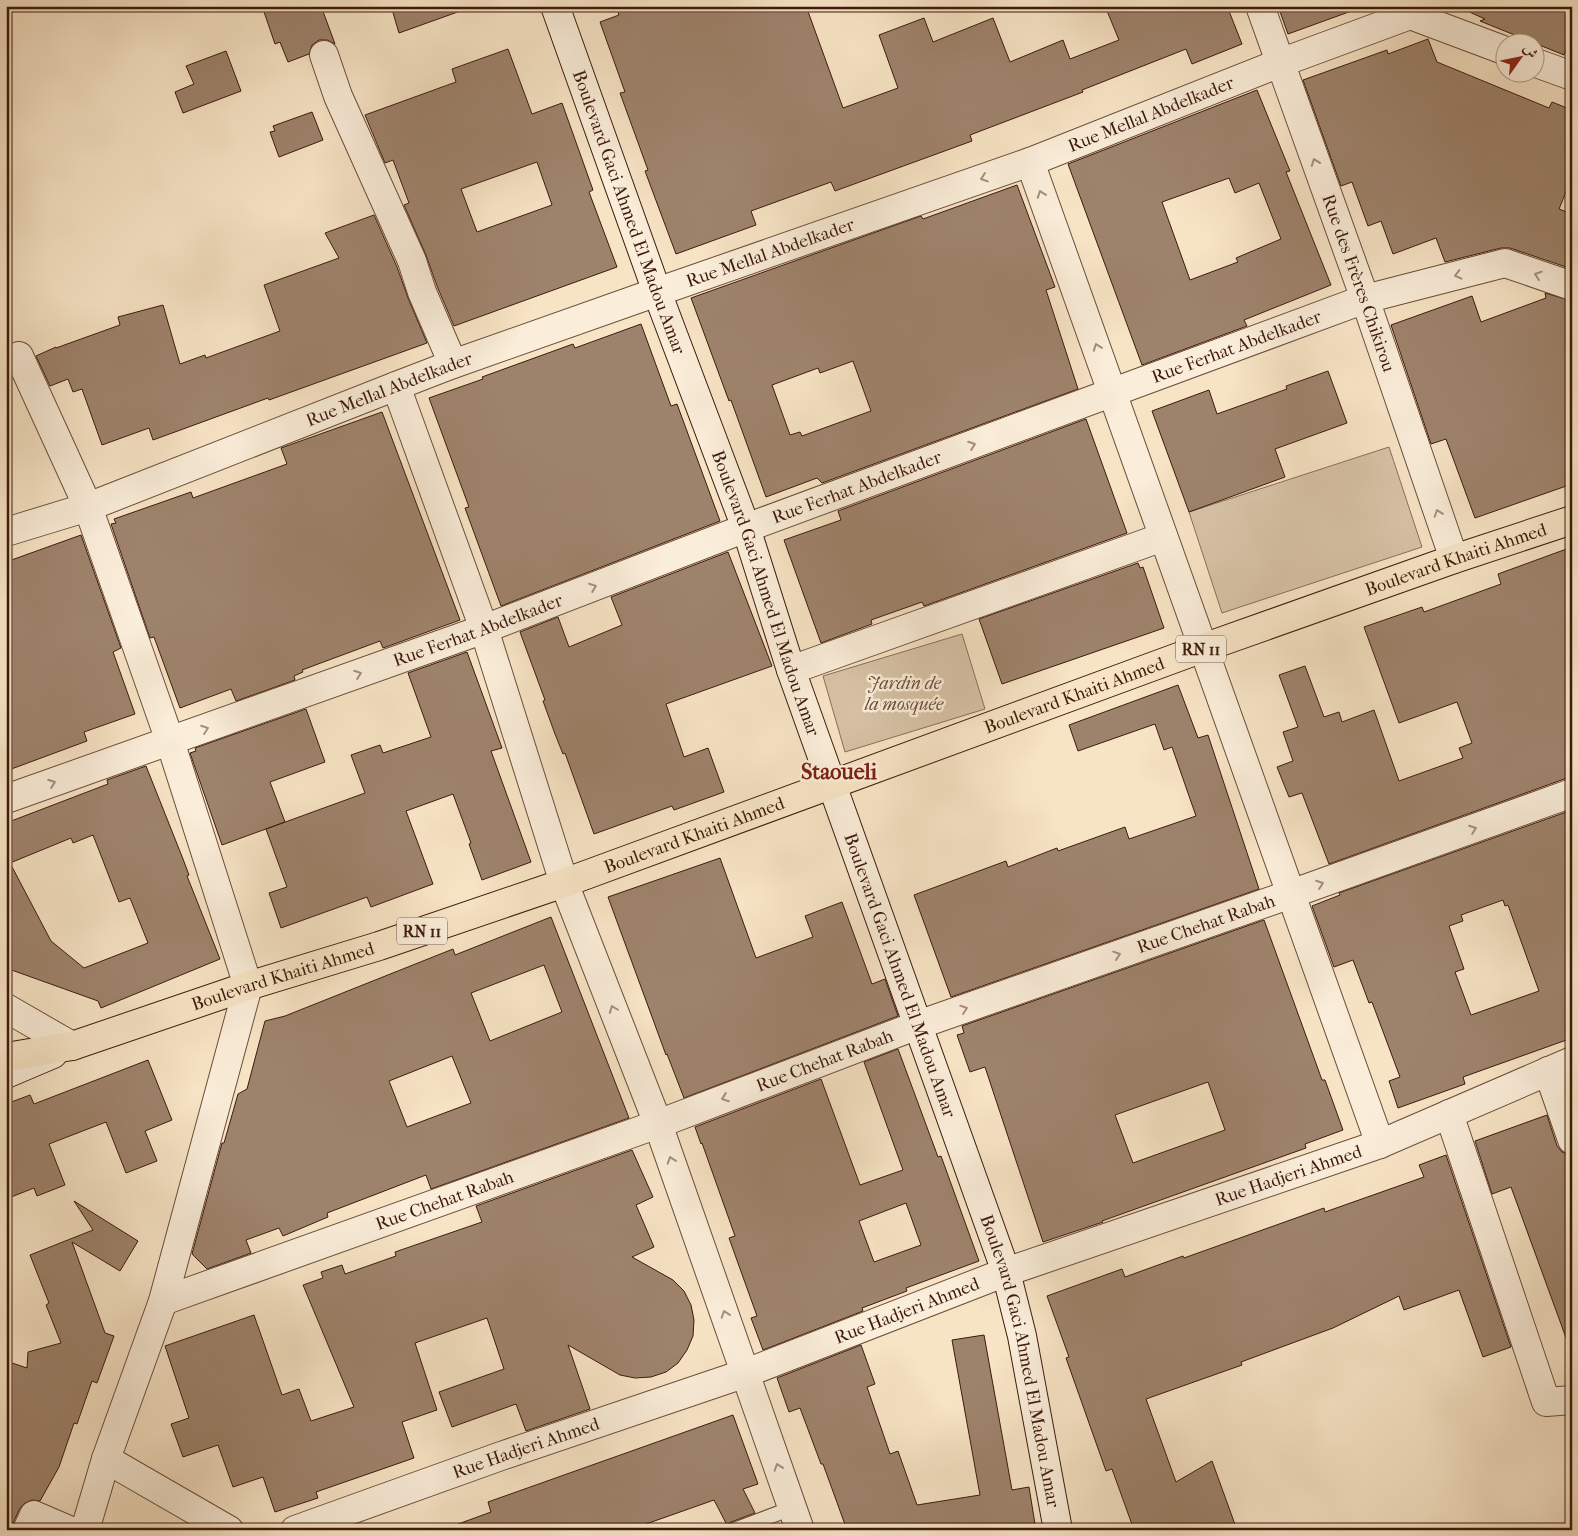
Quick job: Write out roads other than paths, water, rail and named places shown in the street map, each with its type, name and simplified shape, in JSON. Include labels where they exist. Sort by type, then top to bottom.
[{"type":"highway","name":"Boulevard Khaiti Ahmed","points":[[6,1057],[72,1046],[248,986],[379,946],[564,883],[1203,648],[1572,520]]},
{"type":"street","name":"Boulevard Gaci Ahmed El Madou Amar","points":[[555,6],[657,292],[746,528],[791,670],[1006,1272],[1022,1336],[1058,1530]]},
{"type":"street","name":"Rue des Frères Chikirou","points":[[1260,6],[1365,299],[1454,560]]},
{"type":"street","name":"Rue Mellal Abdelkader","points":[[6,532],[88,507],[453,364],[1030,162],[1280,63],[1410,15],[1496,47]]},
{"type":"street","points":[[324,55],[338,96],[412,261],[422,292],[453,364]]},
{"type":"street","points":[[1546,67],[1572,76]]},
{"type":"street","points":[[1030,162],[1380,1144]]},
{"type":"street","name":"Rue Ferhat Abdelkader","points":[[6,800],[484,629],[746,528],[1365,299],[1505,263],[1572,286]]},
{"type":"street","points":[[19,356],[88,507],[170,741],[248,986],[163,1301],[106,1460],[85,1530]]},
{"type":"street","points":[[396,386],[484,629],[564,883],[658,1124],[796,1519]]},
{"type":"street","points":[[791,670],[1163,537]]},
{"type":"street","name":"Rue Chehat Rabah","points":[[163,1301],[658,1124],[918,1025],[1572,793]]},
{"type":"street","points":[[6,1008],[72,1046]]},
{"type":"street","points":[[6,1074],[72,1046]]},
{"type":"street","points":[[1560,1066],[1572,1140]]},
{"type":"street","name":"Rue Hadjeri Ahmed","points":[[295,1530],[501,1456],[746,1373],[1006,1272],[1380,1144],[1560,1066]]},
{"type":"street","points":[[1449,1114],[1546,1402],[1572,1400]]},
{"type":"street","points":[[106,1460],[229,1530]]},
{"type":"street","points":[[27,1530],[34,1515],[69,1530]]},
{"type":"lane","points":[[734,1530],[796,1519]]},
{"type":"district","name":"Staoueli","points":[[839,771]]},
{"type":"park label","name":"Jardin de la mosquée","points":[[904,693]]}]
